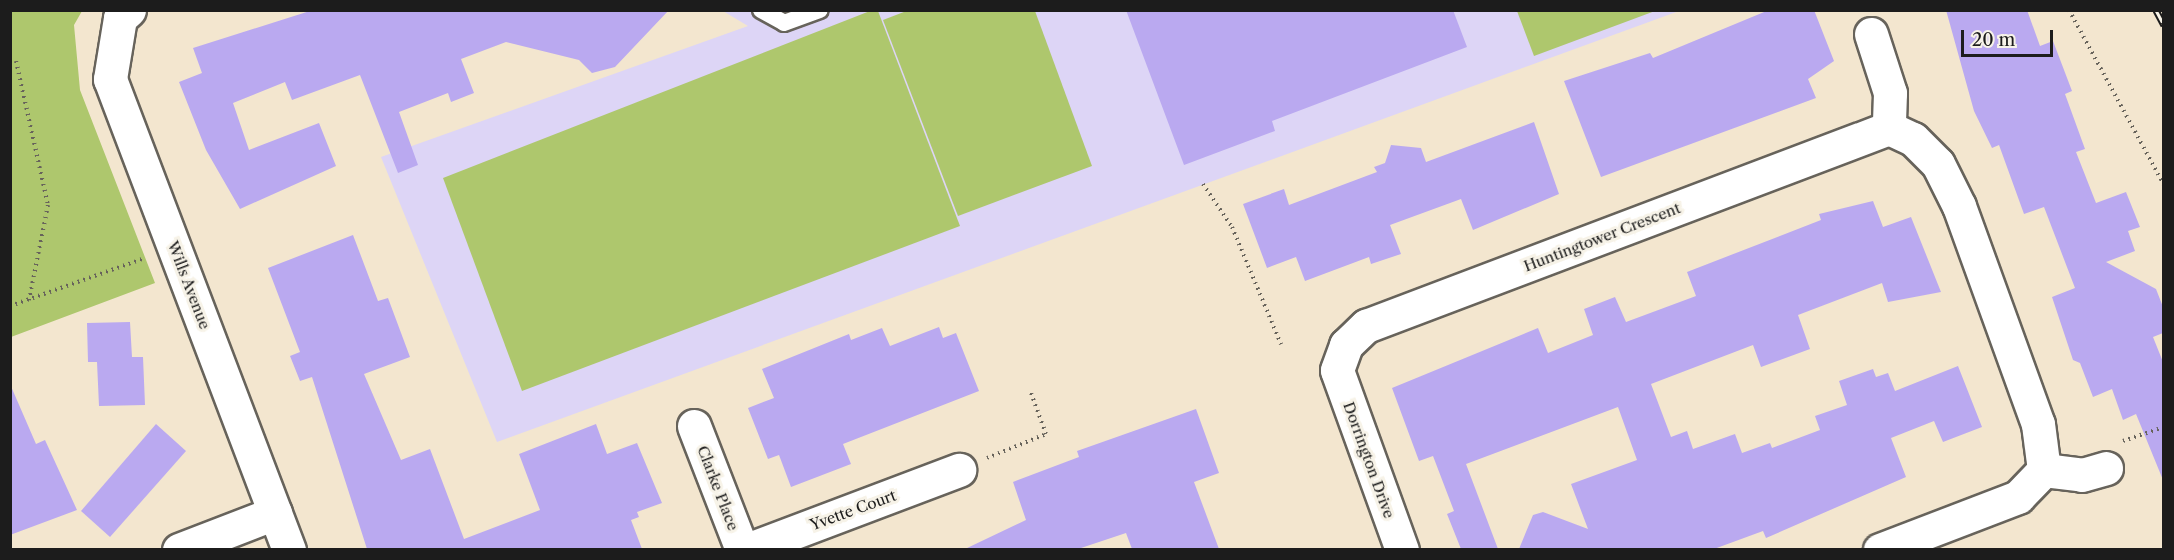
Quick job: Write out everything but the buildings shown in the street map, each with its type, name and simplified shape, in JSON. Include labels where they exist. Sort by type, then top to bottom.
[{"type":"street","name":"Wills Avenue","points":[[117,13],[110,79],[289,549]]},
{"type":"street","points":[[1871,34],[1890,93],[1889,129],[1913,139],[1938,164],[1959,206],[2038,424],[2044,470]]},
{"type":"street","name":"Huntingtower Crescent","points":[[1337,370],[1346,345],[1366,326],[1889,129]]},
{"type":"street","name":"Dorrington Drive","points":[[1337,370],[1402,549]]},
{"type":"street","name":"Clarke Place","points":[[694,426],[742,549]]},
{"type":"street","points":[[2044,470],[2082,475],[2106,468]]},
{"type":"street","name":"Yvette Court","points":[[747,549],[959,470]]},
{"type":"street","points":[[1880,549],[2018,498],[2044,470]]},
{"type":"street","points":[[179,549],[276,513]]},
{"type":"lane","points":[[761,10],[784,23],[820,10]]},
{"type":"path","points":[[2069,10],[2163,185]]},
{"type":"path","points":[[16,61],[48,205],[29,300]]},
{"type":"path","points":[[1203,184],[1232,227],[1281,344]]},
{"type":"path","points":[[10,306],[174,247]]},
{"type":"path","points":[[959,470],[1046,434],[1031,393]]},
{"type":"shaded area","points":[[723,11],[1679,11],[497,442],[381,157],[748,26]]},
{"type":"green space","points":[[11,10],[82,11],[74,25],[80,90],[155,283],[11,337]]},
{"type":"green space","points":[[909,10],[1035,11],[1092,166],[958,216],[883,20]]},
{"type":"green space","points":[[870,11],[878,11],[960,226],[522,391],[443,178]]},
{"type":"green space","points":[[1517,11],[1655,11],[1534,56]]},
{"type":"railway","points":[[2156,10],[2164,25]]}]
